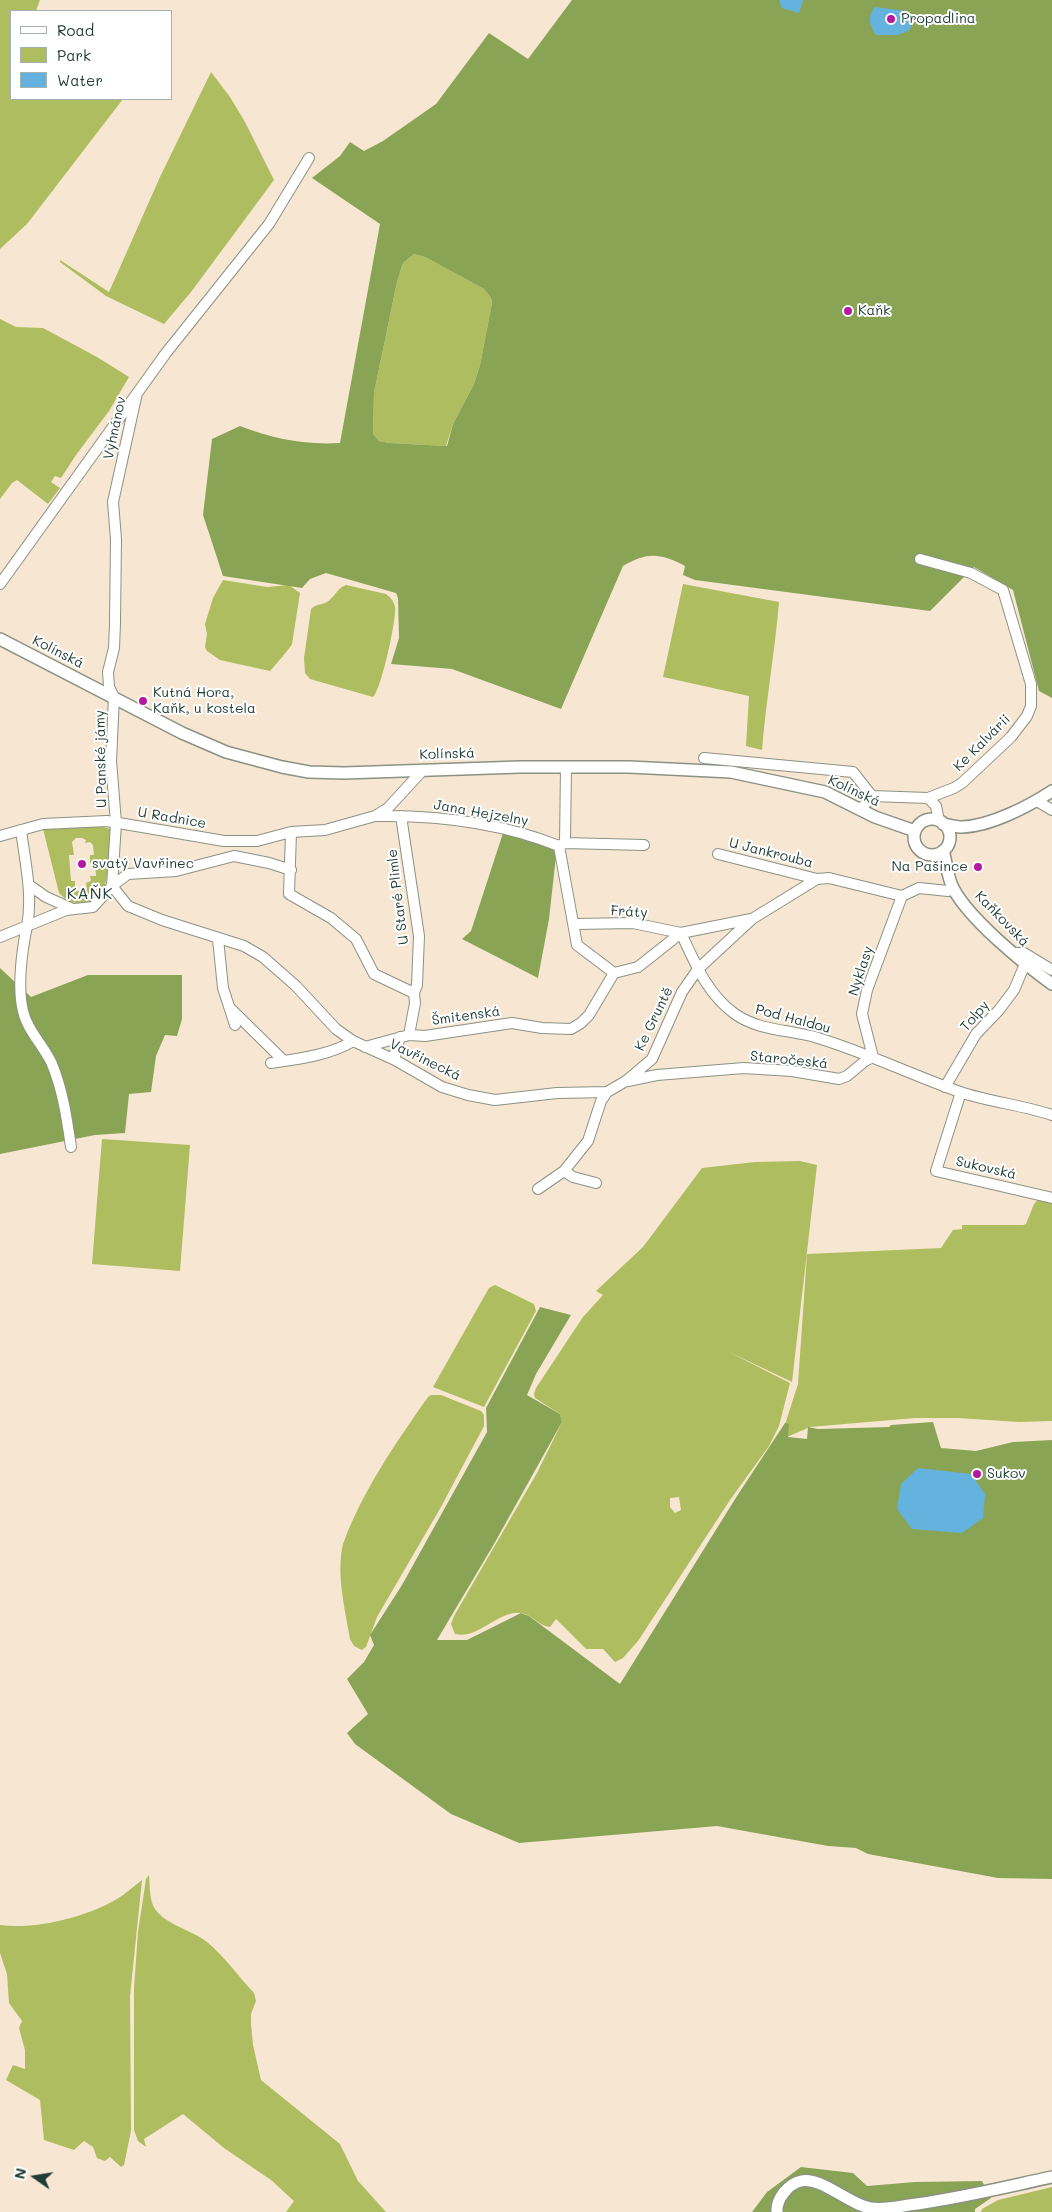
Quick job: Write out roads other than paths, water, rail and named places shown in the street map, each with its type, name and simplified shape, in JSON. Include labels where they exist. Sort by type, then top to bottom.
[{"type":"street","points":[[137,393],[166,353],[269,224],[309,158]]},
{"type":"street","name":"Vyhnánov","points":[[0,584],[137,393]]},
{"type":"street","name":"Vyhnánov","points":[[114,697],[110,687],[108,672],[114,648],[115,623],[116,539],[113,502],[137,393]]},
{"type":"street","name":"Ke Kalvárii","points":[[920,559],[979,577],[1003,590],[1031,684],[1031,706],[1027,716],[1012,737],[954,788],[928,798]]},
{"type":"street","name":"Kolínská","points":[[0,639],[182,733],[226,752],[282,768],[309,772],[344,772],[638,767],[731,772],[826,792],[894,825],[915,831]]},
{"type":"street","name":"U Panské jámy","points":[[0,836],[43,824],[77,821],[116,823],[111,761],[114,697]]},
{"type":"street","points":[[704,758],[853,772],[872,796],[928,798],[936,806],[941,822],[949,837],[949,842],[938,853],[927,854],[917,848],[914,837],[915,831],[925,820],[941,822],[962,827]]},
{"type":"street","points":[[566,767],[562,844],[577,945],[614,973],[638,967],[681,933],[698,969]]},
{"type":"street","name":"U Radnice","points":[[116,823],[224,841],[257,841],[291,832],[326,830],[375,816],[388,808],[422,770]]},
{"type":"street","points":[[949,837],[962,827],[1006,815],[1052,791]]},
{"type":"street","points":[[860,810],[872,796]]},
{"type":"street","points":[[1037,800],[1052,810]]},
{"type":"street","name":"Jana Hejzelny","points":[[375,816],[431,817],[500,828],[562,844],[644,845]]},
{"type":"street","name":"U Staré Plimle","points":[[395,1060],[395,1054],[405,1036],[415,1003],[414,993],[417,985],[419,936],[401,816]]},
{"type":"street","points":[[112,886],[116,823]]},
{"type":"street","points":[[21,830],[29,884],[30,912],[24,941],[21,994],[23,1012],[52,1064],[64,1099],[71,1147]]},
{"type":"street","points":[[291,832],[289,894],[331,918],[356,939],[374,974],[414,993]]},
{"type":"street","points":[[224,841],[224,858]]},
{"type":"street","name":"Kaňkovská","points":[[938,853],[945,864],[953,888],[975,916],[1013,954],[1052,984]]},
{"type":"street","name":"U Jankrouba","points":[[718,854],[817,879]]},
{"type":"street","points":[[0,937],[45,918],[73,910],[93,907],[112,886],[128,874],[176,871],[234,856],[269,863],[291,870]]},
{"type":"street","points":[[817,879],[829,878],[902,896],[919,888],[948,891],[953,888]]},
{"type":"street","name":"Ke Gruntě","points":[[607,1092],[626,1081],[652,1059],[682,992],[698,969],[752,919],[817,879]]},
{"type":"street","points":[[29,884],[46,897],[73,910]]},
{"type":"street","name":"Vavřinecká","points":[[112,886],[128,906],[162,920],[244,946],[263,957],[296,986],[336,1029],[354,1041],[395,1060],[442,1087],[468,1095],[495,1100],[557,1093],[607,1092]]},
{"type":"street","name":"Nyklasy","points":[[873,1057],[862,1014],[867,990],[902,896]]},
{"type":"street","name":"Ke Gruntě","points":[[681,933],[752,919]]},
{"type":"street","name":"Fráty","points":[[575,924],[633,923],[681,933]]},
{"type":"street","points":[[218,939],[221,971],[235,1025]]},
{"type":"street","points":[[1013,954],[1024,952],[1052,970]]},
{"type":"street","name":"Tolpy","points":[[945,1087],[976,1034],[999,1010],[1014,990],[1025,964]]},
{"type":"street","name":"Pod Haldou","points":[[698,969],[703,981],[734,1014],[768,1029],[816,1037],[873,1057]]},
{"type":"street","name":"Šmitenská","points":[[365,1047],[405,1036],[425,1036],[512,1023],[542,1028],[571,1028],[582,1023],[590,1015],[614,973]]},
{"type":"street","points":[[229,1006],[284,1061]]},
{"type":"street","points":[[271,1063],[330,1050],[354,1041]]},
{"type":"street","points":[[873,1057],[945,1087],[984,1100],[1025,1106],[1052,1115]]},
{"type":"street","name":"Staročeská","points":[[626,1081],[657,1075],[744,1068],[792,1071],[839,1079],[847,1076],[873,1057]]},
{"type":"street","points":[[652,1059],[657,1075]]},
{"type":"street","points":[[538,1189],[564,1171],[588,1141],[601,1101],[607,1092]]},
{"type":"street","name":"Sukovská","points":[[960,1092],[936,1170],[1052,1198]]},
{"type":"street","points":[[564,1171],[574,1177],[596,1183]]},
{"type":"street","points":[[777,2212],[782,2194],[790,2186],[801,2180],[825,2186],[851,2201],[870,2208],[881,2209],[933,2202],[1052,2177]]},
{"type":"water","points":[[779,0],[803,0],[799,13],[782,8]]},
{"type":"water","name":"Propadlina","points":[[875,7],[905,11],[913,16],[910,30],[898,35],[876,35],[870,21]]},
{"type":"water","points":[[918,1468],[971,1474],[985,1494],[983,1518],[962,1533],[912,1529],[897,1509],[901,1484]]},
{"type":"place","name":"Propadlina","points":[[891,19]]},
{"type":"place","name":"Kaňk","points":[[848,311]]},
{"type":"place","name":"Kutná Hora, Kaňk, u kostela","points":[[143,701]]},
{"type":"place","name":"svatý Vavřinec","points":[[82,864]]},
{"type":"place","name":"Na Pašince","points":[[978,867]]},
{"type":"place","name":"Sukov","points":[[977,1474]]},
{"type":"district","name":"KAŇK","points":[[90,894]]}]
